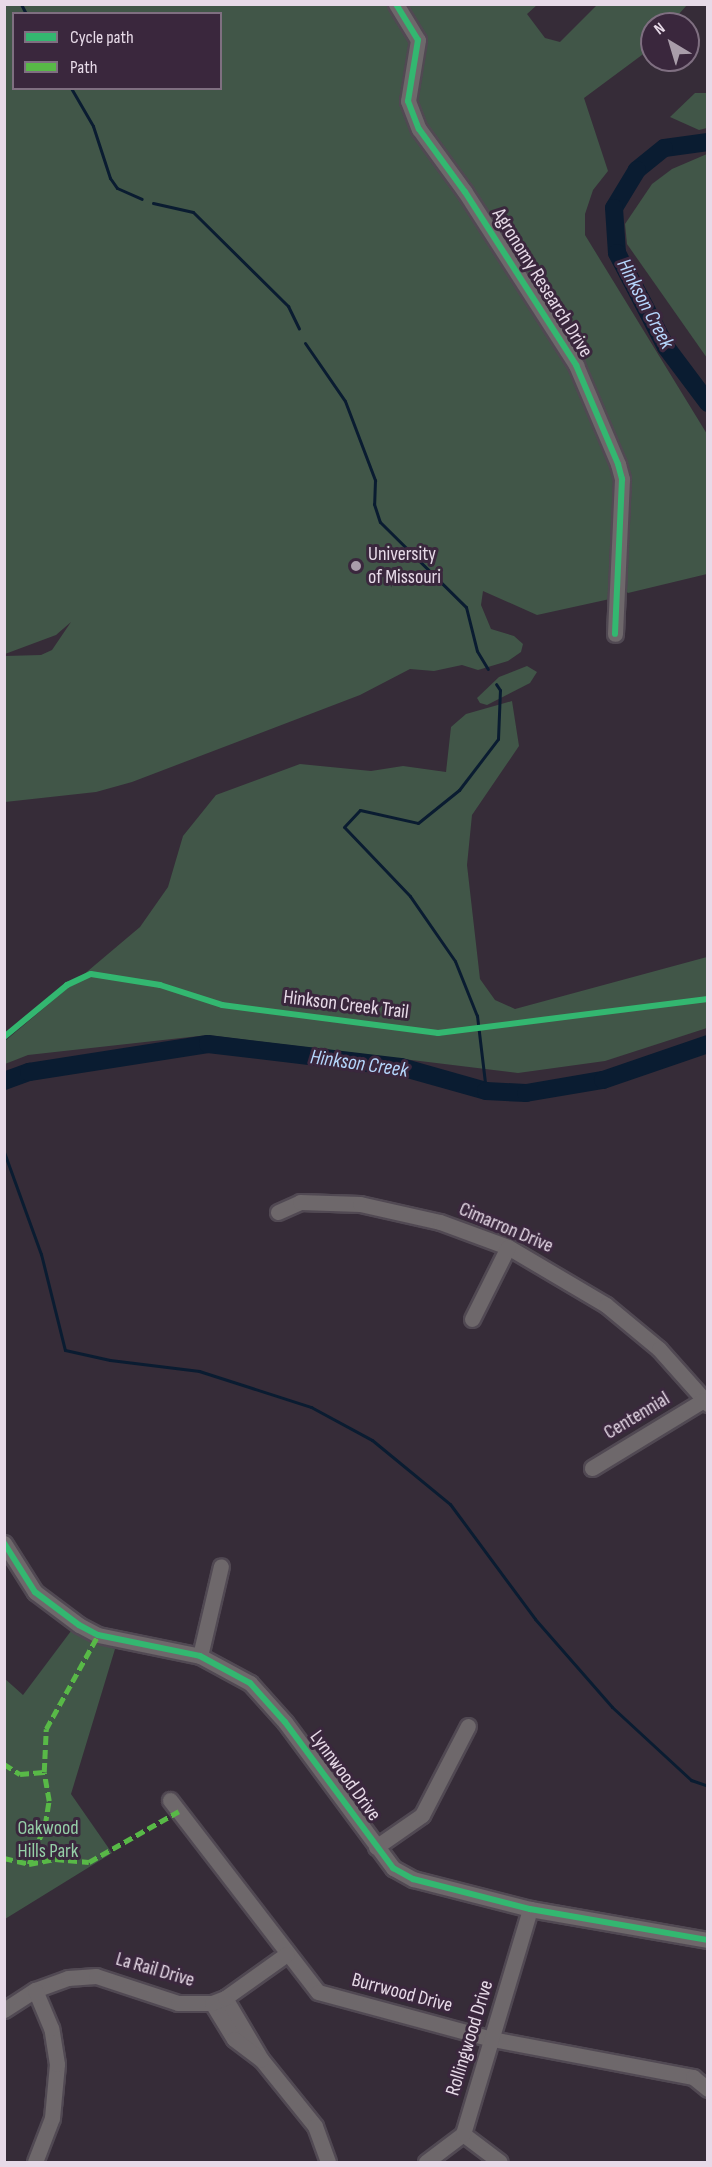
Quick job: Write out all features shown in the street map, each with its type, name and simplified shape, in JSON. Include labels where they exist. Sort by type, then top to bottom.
[{"type":"street","name":"Agronomy Research Drive","points":[[396,4],[418,40],[408,100],[419,129],[465,192],[576,364],[618,464],[622,479],[615,634]]},
{"type":"street","name":"Cimarron Drive","points":[[278,1212],[300,1202],[360,1204],[440,1222],[507,1247],[606,1305],[659,1349],[706,1402]]},
{"type":"street","points":[[472,1319],[507,1247]]},
{"type":"street","name":"Centennial","points":[[592,1468],[706,1402]]},
{"type":"street","name":"Lynnwood Drive","points":[[4,1542],[35,1592],[79,1625],[98,1635],[200,1656],[250,1683],[285,1722],[393,1868],[414,1879],[530,1909],[708,1940]]},
{"type":"street","points":[[200,1656],[221,1566]]},
{"type":"street","points":[[376,1847],[422,1815],[468,1726]]},
{"type":"street","name":"Burrwood Drive","points":[[170,1800],[318,1992],[492,2039],[693,2078],[708,2090]]},
{"type":"street","name":"Rollingwood Drive","points":[[463,2134],[530,1909]]},
{"type":"street","points":[[287,1954],[219,2001],[234,2039],[261,2059],[315,2126],[327,2163]]},
{"type":"street","name":"La Rail Drive","points":[[4,2010],[35,1990],[68,1978],[96,1976],[178,2003],[219,2001]]},
{"type":"street","points":[[35,1990],[51,2028],[57,2081],[52,2118],[35,2163]]},
{"type":"street","points":[[426,2163],[463,2134],[500,2163]]},
{"type":"green space","points":[[5,5],[537,5],[527,14],[545,38],[560,42],[597,5],[687,5],[681,12],[640,12],[640,56],[584,98],[608,171],[593,190],[585,214],[585,235],[707,434],[707,574],[628,593],[625,590],[619,597],[537,615],[483,591],[481,605],[491,629],[514,636],[523,644],[521,652],[508,661],[478,670],[462,665],[434,671],[410,669],[360,695],[132,782],[96,792],[5,802],[5,656],[41,655],[52,650],[71,622],[56,635],[5,654]]},
{"type":"green space","points":[[695,93],[707,93],[707,128],[699,130],[670,117]]},
{"type":"green space","points":[[707,154],[707,358],[627,244],[625,224],[652,184],[672,169]]},
{"type":"green space","points":[[527,666],[537,672],[530,683],[487,705],[480,703],[477,698],[499,677]]},
{"type":"green space","points":[[512,701],[519,746],[472,815],[467,865],[480,979],[495,1000],[515,1009],[707,957],[707,1028],[605,1061],[518,1073],[208,1035],[28,1055],[5,1064],[5,1041],[140,927],[168,887],[183,836],[216,795],[300,764],[371,771],[403,766],[446,772],[451,727],[466,714]]},
{"type":"green space","name":"Oakwood Hills Park","points":[[71,1631],[115,1649],[71,1794],[112,1853],[5,1919],[4,1678],[23,1695]]},
{"type":"waterway","points":[[21,4],[25,12]]},
{"type":"waterway","points":[[72,90],[93,126],[110,178],[117,188],[142,199]]},
{"type":"waterway","name":"Hinkson Creek","points":[[708,142],[664,148],[637,170],[614,208],[617,253],[666,347],[708,403]]},
{"type":"waterway","points":[[153,203],[193,212],[288,306],[299,329]]},
{"type":"waterway","points":[[305,343],[345,401],[375,480],[374,504],[380,522],[466,607],[477,651],[488,669]]},
{"type":"waterway","points":[[486,1091],[477,1016],[455,961],[410,896],[344,827],[360,810],[418,823],[459,790],[498,739],[500,690],[496,684]]},
{"type":"waterway","name":"Hinkson Creek","points":[[4,1081],[29,1072],[208,1044],[401,1067],[486,1091],[526,1093],[603,1080],[708,1044]]},
{"type":"waterway","points":[[4,1152],[41,1254],[65,1350],[110,1360],[199,1371],[311,1407],[372,1440],[450,1504],[535,1619],[612,1707],[691,1780],[708,1786]]},
{"type":"marked path","points":[[4,1858],[29,1864],[45,1825],[49,1801],[44,1772],[46,1729],[98,1635]]},
{"type":"marked path","points":[[4,1764],[20,1774],[44,1772]]},
{"type":"marked path","points":[[29,1864],[55,1859],[89,1862],[179,1811]]},
{"type":"cycle path","points":[[396,4],[418,40],[408,101],[419,129],[465,192],[576,365],[618,464],[622,479],[615,634]]},
{"type":"cycle path","name":"Hinkson Creek Trail","points":[[4,1037],[67,985],[91,974],[160,985],[222,1005],[438,1033],[708,999]]},
{"type":"cycle path","points":[[4,1543],[35,1592],[79,1625],[98,1635],[200,1656],[250,1683],[285,1722],[393,1868],[413,1879],[530,1909],[708,1940]]},
{"type":"place","name":"University of Missouri","points":[[356,566]]}]
